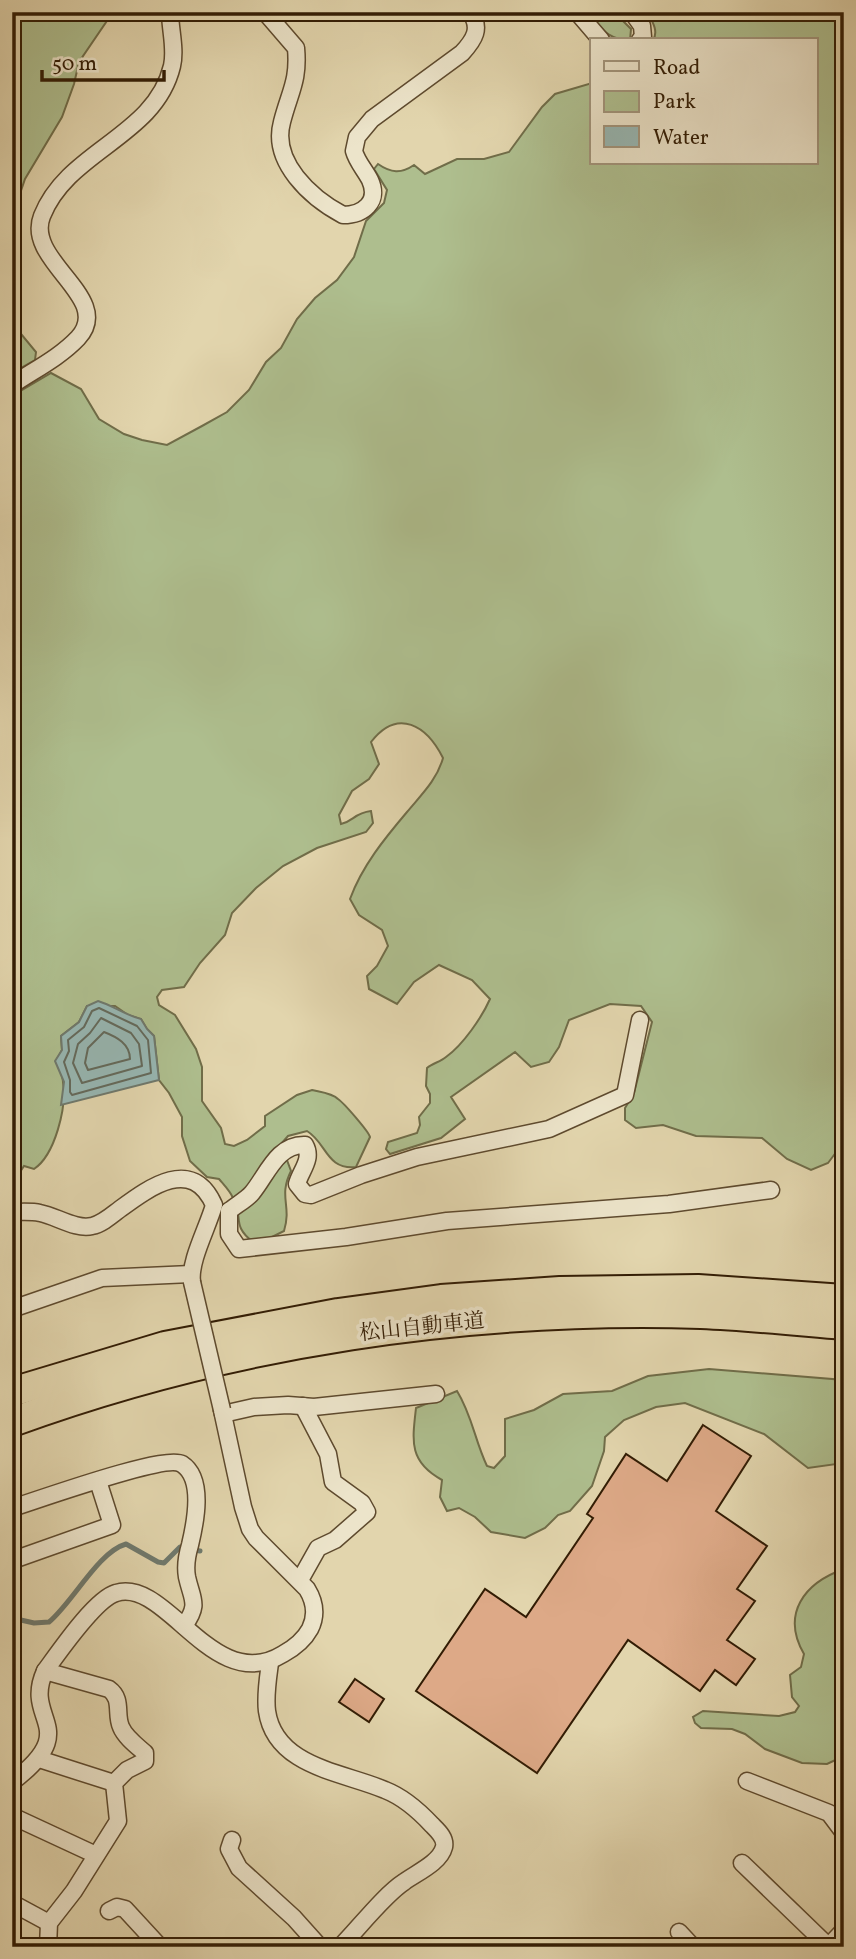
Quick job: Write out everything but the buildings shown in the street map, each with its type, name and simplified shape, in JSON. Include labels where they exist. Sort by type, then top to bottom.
[{"type":"highway","name":"松山自動車道","points":[[12,1392],[165,1346],[338,1313],[442,1299],[559,1291],[698,1289],[844,1299]]},
{"type":"highway","name":"松山自動車道","points":[[12,1422],[74,1399],[174,1370],[340,1337],[448,1322],[564,1315],[701,1314],[844,1325]]},
{"type":"street","points":[[12,385],[59,354],[79,337],[87,323],[85,307],[79,295],[48,254],[41,237],[40,220],[59,188],[98,150],[136,124],[153,107],[173,63],[170,12]]},
{"type":"street","points":[[265,12],[296,48],[297,78],[281,124],[280,142],[287,163],[298,182],[343,215],[362,212],[370,205],[372,198],[370,182],[354,151],[362,128],[472,43],[476,34],[476,23],[470,12]]},
{"type":"street","points":[[577,12],[599,38]]},
{"type":"street","points":[[632,12],[642,26],[642,38]]},
{"type":"street","points":[[12,1782],[39,1759],[48,1742],[50,1732],[39,1693],[40,1681],[45,1671],[97,1607],[115,1593],[133,1591],[150,1600],[221,1655],[252,1663],[270,1662],[302,1641],[311,1628],[315,1613],[313,1600],[300,1580],[250,1529],[192,1278],[222,1208],[251,1194],[281,1154],[296,1145],[305,1145],[309,1152],[309,1158],[297,1184],[305,1194],[311,1195],[417,1157],[549,1129],[625,1095],[640,1020]]},
{"type":"street","points":[[12,1212],[37,1212],[79,1226],[92,1226],[105,1220],[144,1191],[164,1181],[177,1178],[189,1180],[199,1185],[222,1208],[229,1234],[240,1250],[447,1221],[669,1204],[771,1190]]},
{"type":"street","points":[[12,1309],[102,1278],[192,1278]]},
{"type":"street","points":[[222,1412],[254,1407],[326,1406],[436,1394]]},
{"type":"street","points":[[300,1580],[318,1548],[335,1540],[367,1512],[362,1503],[333,1482],[328,1454],[303,1406]]},
{"type":"street","points":[[12,1508],[141,1468],[170,1462],[181,1463],[187,1470],[197,1497],[196,1519],[186,1567],[195,1605],[184,1626]]},
{"type":"street","points":[[12,1554],[16,1559],[113,1525],[99,1481]]},
{"type":"street","points":[[270,1662],[267,1710],[274,1731],[290,1751],[323,1769],[386,1790],[424,1817],[444,1840],[440,1855],[422,1871],[401,1883],[340,1947]]},
{"type":"street","points":[[45,1671],[114,1692],[118,1699],[119,1725],[145,1753],[146,1758],[127,1770],[114,1783]]},
{"type":"street","points":[[39,1759],[114,1783]]},
{"type":"street","points":[[747,1781],[830,1813],[844,1833]]},
{"type":"street","points":[[47,1947],[49,1923],[74,1891],[118,1821],[114,1783]]},
{"type":"street","points":[[12,1816],[96,1854]]},
{"type":"street","points":[[232,1840],[229,1849],[239,1868],[295,1918],[320,1947]]},
{"type":"street","points":[[742,1863],[828,1946],[844,1930]]},
{"type":"street","points":[[12,1903],[49,1923]]},
{"type":"street","points":[[109,1911],[117,1907],[125,1909],[160,1947]]},
{"type":"street","points":[[678,1932],[693,1947]]},
{"type":"green space","points":[[12,12],[113,12],[79,62],[62,117],[25,179],[12,217]]},
{"type":"green space","points":[[587,12],[614,12],[631,29],[630,38],[616,38],[601,28]]},
{"type":"green space","points":[[647,12],[844,12],[843,1143],[828,1163],[811,1170],[787,1159],[762,1138],[696,1136],[663,1125],[636,1128],[625,1120],[625,1108],[634,1093],[652,1022],[641,1006],[610,1004],[569,1020],[559,1047],[549,1062],[531,1067],[515,1052],[451,1097],[465,1119],[441,1138],[390,1154],[386,1149],[388,1142],[417,1133],[419,1117],[430,1103],[426,1086],[427,1068],[444,1059],[459,1045],[490,999],[472,980],[439,965],[414,982],[397,1004],[369,989],[367,976],[377,966],[388,946],[382,930],[359,915],[350,899],[375,853],[428,787],[443,758],[429,737],[411,725],[401,723],[381,731],[371,742],[379,764],[369,779],[352,791],[339,815],[341,824],[361,813],[371,811],[373,823],[366,832],[317,848],[283,866],[256,888],[232,913],[225,935],[200,963],[184,987],[162,990],[157,997],[159,1005],[175,1015],[196,1049],[202,1067],[202,1101],[221,1128],[225,1144],[234,1146],[247,1140],[265,1126],[265,1116],[297,1095],[312,1090],[335,1097],[369,1134],[356,1167],[338,1164],[307,1131],[288,1136],[281,1144],[291,1171],[285,1195],[287,1214],[284,1231],[253,1242],[242,1231],[236,1205],[227,1188],[219,1179],[207,1177],[190,1161],[182,1136],[182,1117],[159,1080],[154,1036],[141,1019],[128,1015],[115,1006],[87,1006],[79,1022],[61,1036],[62,1050],[56,1061],[63,1079],[64,1092],[61,1117],[53,1142],[48,1153],[34,1169],[24,1166],[16,1178],[12,1179],[12,619],[19,606],[12,586],[12,396],[51,373],[81,389],[99,419],[124,434],[167,445],[227,412],[249,390],[266,362],[281,348],[297,319],[315,298],[337,280],[354,257],[366,221],[384,203],[387,190],[374,169],[378,164],[396,171],[414,165],[425,174],[457,159],[484,159],[509,152],[542,107],[555,94],[590,84],[590,164],[818,164],[818,38],[654,38],[653,22]]},
{"type":"green space","points":[[12,323],[36,352],[35,360],[12,373]]},
{"type":"green space","points":[[709,1369],[844,1380],[844,1463],[808,1468],[764,1434],[685,1403],[656,1407],[624,1420],[605,1437],[604,1451],[592,1486],[570,1511],[558,1515],[545,1528],[525,1538],[491,1532],[475,1517],[459,1508],[447,1511],[440,1497],[442,1480],[423,1466],[415,1450],[416,1408],[457,1391],[487,1466],[494,1468],[505,1456],[505,1419],[534,1410],[563,1394],[612,1391],[648,1376]]},
{"type":"green space","points":[[844,1569],[844,1756],[827,1764],[802,1763],[765,1749],[745,1734],[732,1729],[701,1728],[695,1723],[693,1717],[703,1711],[779,1716],[795,1712],[799,1706],[792,1697],[790,1675],[801,1667],[804,1654],[797,1639],[796,1613],[808,1592],[830,1575]]},
{"type":"water","points":[[98,1001],[141,1019],[154,1036],[159,1080],[61,1105],[64,1082],[55,1061],[62,1050],[61,1036],[79,1022],[87,1006]]},
{"type":"waterway","points":[[12,1618],[34,1623],[49,1622],[96,1567],[116,1549],[126,1544],[164,1563],[180,1547],[200,1551]]}]
